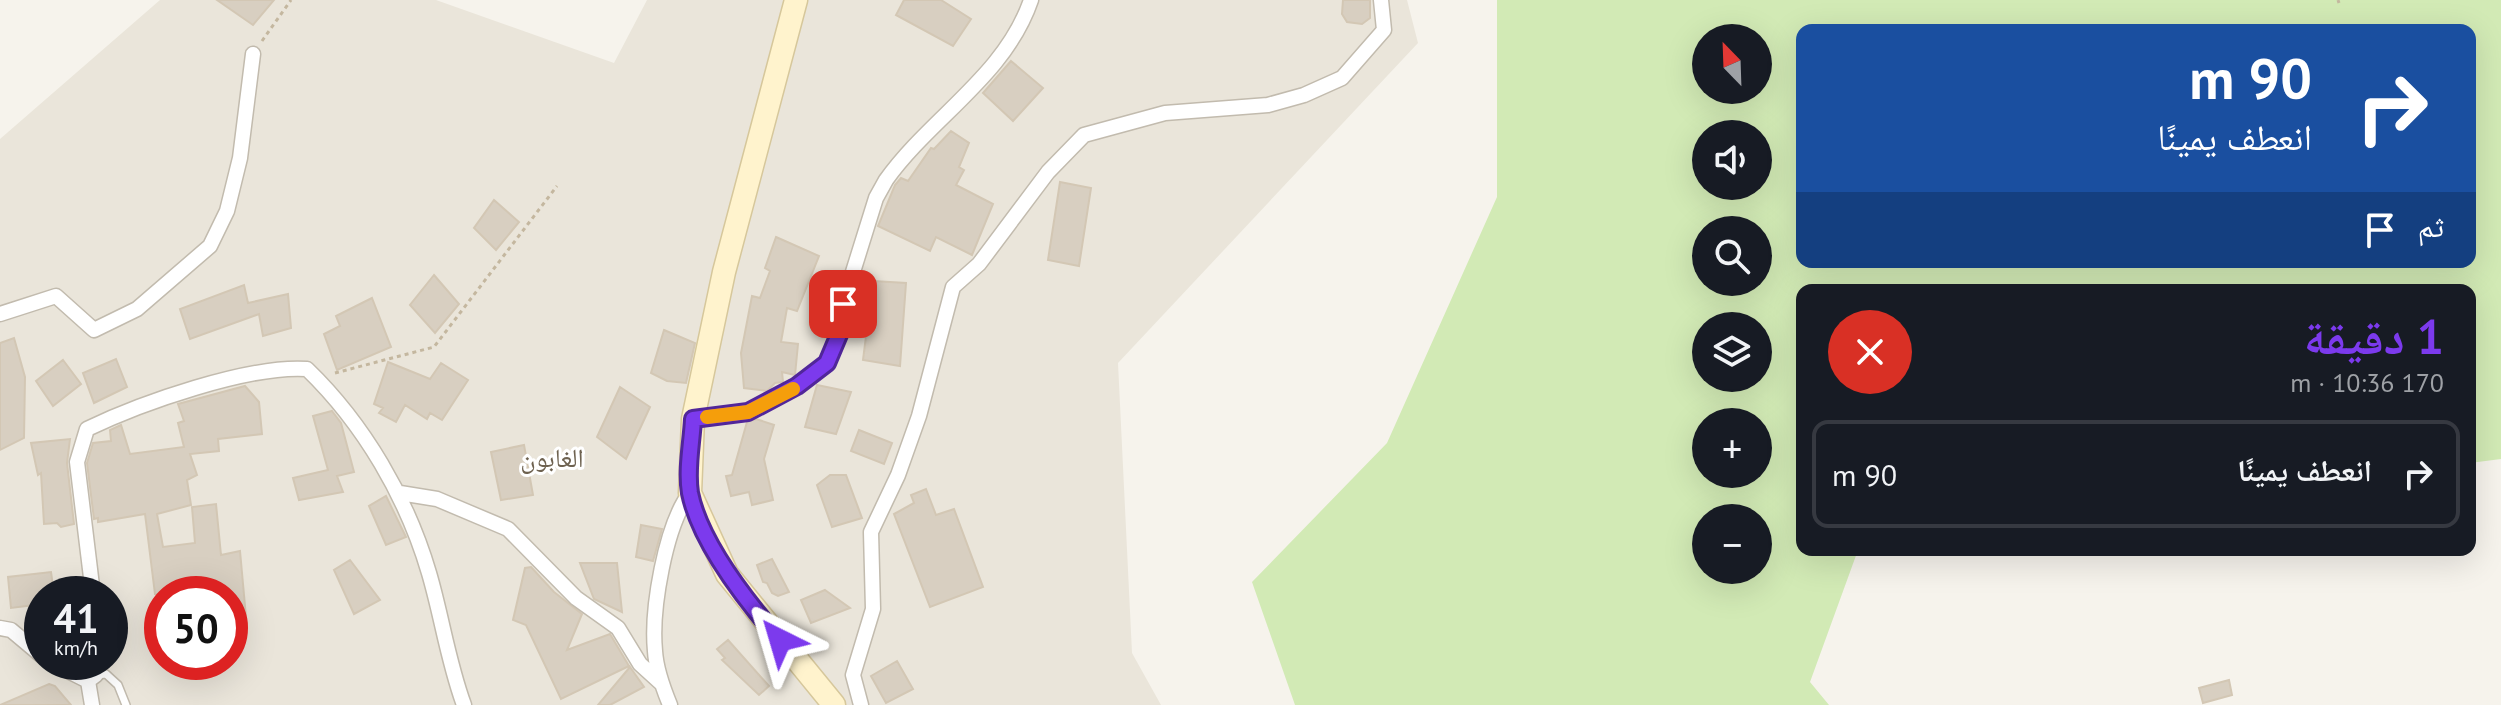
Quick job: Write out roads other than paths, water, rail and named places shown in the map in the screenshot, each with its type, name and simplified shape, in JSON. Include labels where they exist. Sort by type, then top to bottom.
[{"type":"main road","points":[[796,0],[737,213],[693,419],[690,493],[727,574],[834,705]]},
{"type":"street","points":[[693,419],[748,412],[797,386],[827,363],[843,325],[843,304],[881,189],[905,157],[954,109],[1016,36],[1031,0]]},
{"type":"street","points":[[861,705],[853,675],[873,609],[871,532],[898,475],[919,416],[953,287],[979,264],[1048,172],[1084,135],[1165,113],[1268,105],[1322,88],[1342,78],[1384,30],[1381,0]]},
{"type":"street","points":[[0,314],[56,296],[94,330],[137,309],[210,246],[227,211],[240,158],[253,54]]},
{"type":"street","points":[[91,576],[77,462],[87,429],[128,410],[264,370],[307,369],[400,493],[429,573],[464,705]]},
{"type":"street","points":[[400,493],[437,499],[508,529],[576,598],[618,628],[640,664],[662,684]]},
{"type":"street","points":[[670,705],[655,651],[661,582],[679,508],[690,493]]},
{"type":"street","points":[[0,628],[11,630],[24,641]]},
{"type":"street","points":[[92,705],[94,680]]},
{"type":"lane","points":[[113,680],[118,685],[126,705]]},
{"type":"district","name":"الغابون","points":[[552,457]]}]
